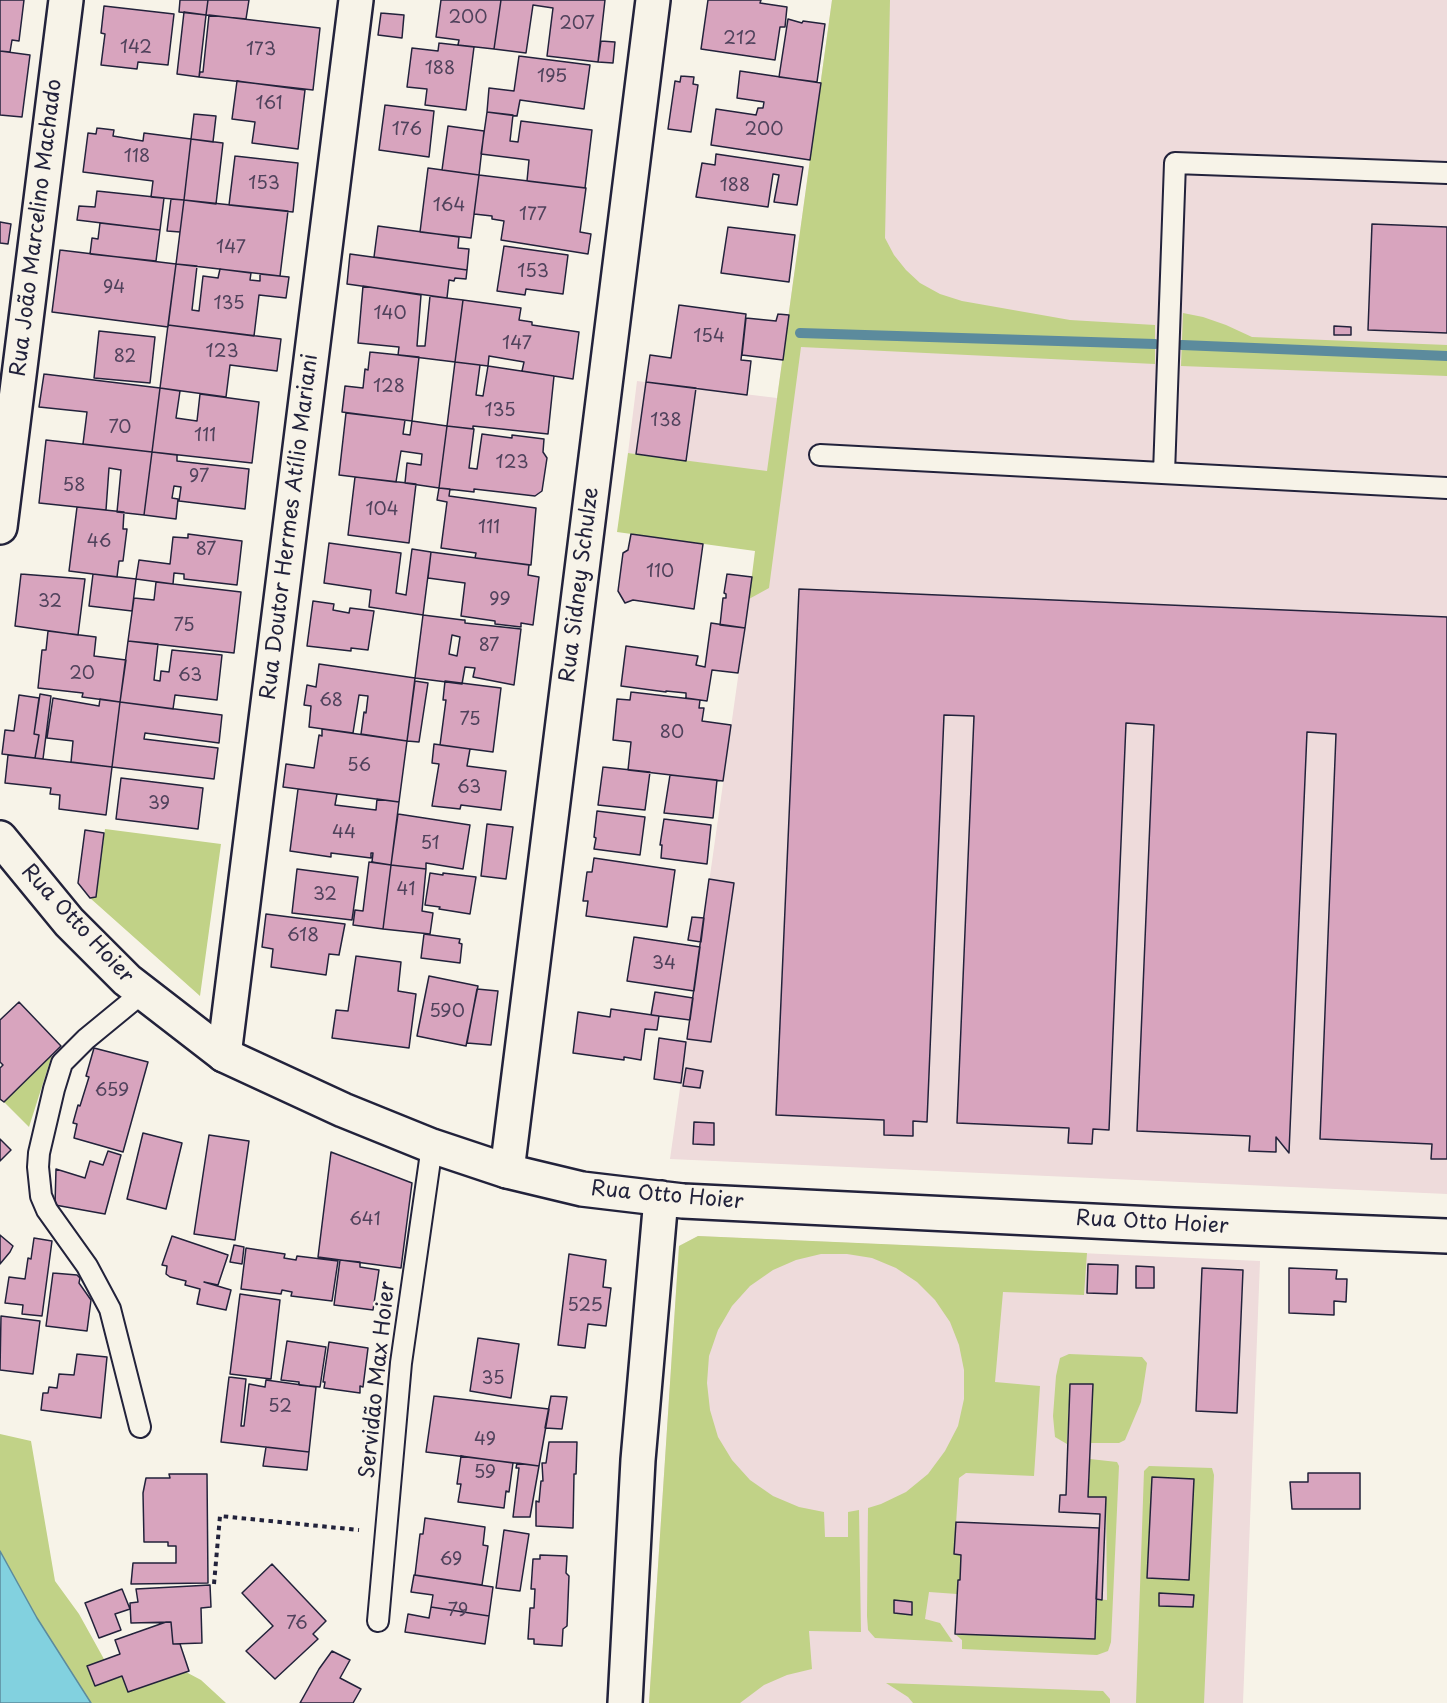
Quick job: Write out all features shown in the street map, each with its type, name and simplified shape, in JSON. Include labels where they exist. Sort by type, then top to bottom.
[{"type":"street","name":"Rua João Marcelino Machado","points":[[0,527],[66,0]]},
{"type":"street","name":"Rua Doutor Hermes Atílio Mariani","points":[[224,1055],[356,0]]},
{"type":"street","name":"Rua Sidney Schulze","points":[[507,1171],[654,0]]},
{"type":"street","name":"Rua Otto Hoier","points":[[0,838],[69,922],[127,980],[224,1055],[343,1110],[432,1146],[507,1171],[582,1189],[683,1201],[1447,1236]]},
{"type":"street","points":[[626,1703],[638,1460],[661,1198]]},
{"type":"lane","points":[[1164,473],[1175,164],[1447,173]]},
{"type":"lane","points":[[820,454],[1447,488]]},
{"type":"lane","points":[[140,1427],[110,1309],[87,1266],[48,1210],[41,1196],[38,1167],[39,1153],[62,1063],[86,1039],[142,993]]},
{"type":"lane","name":"Servidão Max Hoier","points":[[378,1621],[401,1363],[432,1146]]},
{"type":"path","points":[[214,1584],[220,1516],[386,1533]]},
{"type":"shaded area","points":[[832,0],[1447,0],[1447,1194],[670,1159],[767,472],[628,453],[637,381],[777,398]]},
{"type":"shaded area","points":[[698,1236],[1260,1261],[1243,1703],[649,1703],[679,1246]]},
{"type":"green space","points":[[832,0],[890,0],[885,238],[894,255],[906,270],[920,283],[940,294],[962,301],[1070,320],[1155,325],[1155,364],[801,347],[769,588],[749,599],[755,551],[617,532],[628,453],[767,471]]},
{"type":"green space","points":[[1183,313],[1226,325],[1252,337],[1447,345],[1447,376],[1181,366]]},
{"type":"green space","points":[[105,829],[221,844],[200,996],[90,898],[96,897]]},
{"type":"green space","points":[[52,1055],[29,1127],[4,1102]]},
{"type":"green space","points":[[698,1236],[1087,1253],[1084,1295],[1003,1292],[995,1382],[1040,1386],[1034,1476],[966,1473],[959,1478],[954,1554],[961,1555],[957,1594],[929,1592],[925,1619],[940,1623],[953,1642],[875,1638],[868,1630],[868,1508],[906,1492],[928,1474],[945,1451],[958,1426],[964,1399],[964,1370],[959,1345],[950,1322],[935,1300],[917,1282],[896,1268],[872,1258],[847,1254],[821,1254],[796,1260],[773,1270],[750,1286],[732,1306],[718,1330],[709,1356],[707,1383],[710,1410],[718,1437],[732,1460],[750,1480],[773,1496],[799,1507],[824,1512],[825,1537],[848,1537],[848,1512],[859,1510],[861,1632],[809,1631],[812,1669],[787,1675],[764,1685],[740,1703],[649,1703],[679,1246]]},
{"type":"green space","points":[[1069,1354],[1142,1357],[1147,1363],[1141,1402],[1125,1440],[1119,1443],[1091,1443],[1093,1384],[1070,1384],[1067,1444],[1055,1437],[1053,1416],[1056,1376],[1060,1358]]},
{"type":"green space","points":[[0,1434],[31,1441],[55,1581],[79,1614],[115,1679],[169,1663],[201,1680],[226,1703],[91,1703],[37,1618],[0,1551]]},
{"type":"green space","points":[[1090,1459],[1117,1462],[1119,1466],[1111,1642],[1108,1651],[1097,1655],[962,1649],[962,1640],[955,1634],[1094,1639],[1096,1599],[1107,1600],[1106,1498],[1088,1497]]},
{"type":"green space","points":[[1149,1466],[1212,1468],[1214,1475],[1204,1703],[1136,1703],[1144,1471]]},
{"type":"green space","points":[[886,1683],[1103,1691],[1110,1699],[1110,1703],[913,1703],[908,1697]]},
{"type":"water","points":[[0,1551],[37,1618],[91,1703],[0,1703]]},
{"type":"building","points":[[0,0],[24,0],[19,41],[12,40],[10,52],[0,51]]},
{"type":"building","points":[[180,0],[208,0],[206,15],[179,12]]},
{"type":"building","points":[[208,0],[249,0],[246,19],[206,15]]},
{"type":"building","points":[[441,0],[501,0],[494,49],[458,45],[459,40],[436,37]]},
{"type":"building","points":[[501,0],[605,0],[598,62],[547,56],[553,8],[533,5],[526,53],[494,49]]},
{"type":"building","points":[[708,0],[761,0],[760,3],[787,7],[785,27],[780,27],[775,60],[701,49]]},
{"type":"building","points":[[104,6],[174,14],[168,65],[138,62],[137,69],[101,65],[105,34],[101,33]]},
{"type":"building","points":[[184,12],[206,15],[199,77],[177,74]]},
{"type":"building","points":[[381,13],[404,15],[402,38],[378,35]]},
{"type":"building","points":[[209,15],[320,28],[313,90],[199,77],[200,72],[203,72]]},
{"type":"building","points":[[788,19],[802,23],[803,21],[825,24],[817,82],[779,77]]},
{"type":"building","points":[[601,41],[615,42],[613,63],[598,62]]},
{"type":"building","points":[[439,43],[474,47],[466,110],[425,105],[427,89],[407,87],[412,48],[438,51]]},
{"type":"building","points":[[0,51],[30,55],[22,117],[0,115]]},
{"type":"building","points":[[519,56],[590,65],[584,109],[520,100],[517,116],[487,112],[489,88],[514,91]]},
{"type":"building","points":[[740,71],[821,83],[810,160],[711,145],[716,109],[756,115],[758,108],[763,108],[764,102],[737,98]]},
{"type":"building","points":[[681,76],[694,77],[693,84],[698,85],[691,132],[668,129],[675,81],[680,82]]},
{"type":"building","points":[[237,81],[305,90],[298,149],[252,143],[255,122],[232,119]]},
{"type":"building","points":[[385,105],[434,111],[429,157],[379,150]]},
{"type":"building","points":[[487,112],[513,115],[510,141],[518,142],[521,121],[592,130],[585,188],[527,181],[529,160],[481,154]]},
{"type":"building","points":[[194,114],[216,116],[213,142],[191,139]]},
{"type":"building","points":[[448,126],[484,131],[479,175],[442,170]]},
{"type":"building","points":[[97,128],[114,130],[113,136],[143,141],[144,133],[191,139],[184,200],[151,197],[153,181],[83,172],[88,133],[96,134]]},
{"type":"building","points":[[191,139],[223,143],[216,204],[184,200]]},
{"type":"building","points":[[716,154],[803,167],[797,205],[774,202],[779,175],[773,174],[768,207],[696,197],[702,163],[715,165]]},
{"type":"building","points":[[235,156],[298,163],[293,212],[229,205]]},
{"type":"building","points":[[428,168],[479,175],[471,238],[420,232]]},
{"type":"building","points":[[479,175],[586,188],[580,232],[591,234],[588,254],[501,240],[504,221],[492,219],[492,216],[474,214]]},
{"type":"building","points":[[97,191],[164,198],[160,230],[77,220],[79,206],[95,207]]},
{"type":"building","points":[[171,199],[184,200],[180,232],[167,231]]},
{"type":"building","points":[[184,200],[288,211],[280,276],[176,264]]},
{"type":"building","points":[[0,222],[11,224],[8,244],[0,243]]},
{"type":"building","points":[[100,223],[160,230],[156,261],[90,254],[92,238],[98,239]]},
{"type":"building","points":[[1372,224],[1447,227],[1447,333],[1368,330]]},
{"type":"building","points":[[378,226],[459,237],[458,248],[469,249],[467,270],[374,257]]},
{"type":"building","points":[[728,227],[795,235],[789,282],[721,273]]},
{"type":"building","points":[[504,246],[568,255],[563,294],[526,289],[525,295],[497,291]]},
{"type":"building","points":[[60,250],[176,264],[168,327],[52,312]]},
{"type":"building","points":[[350,254],[467,270],[466,279],[449,280],[447,298],[347,284]]},
{"type":"building","points":[[176,264],[197,266],[192,310],[199,311],[203,276],[218,278],[220,269],[251,273],[250,280],[260,281],[260,274],[289,277],[286,298],[259,295],[254,336],[168,325]]},
{"type":"building","points":[[363,286],[421,295],[417,346],[425,346],[430,296],[463,300],[455,362],[398,355],[399,347],[358,343]]},
{"type":"building","points":[[463,300],[521,308],[519,320],[532,322],[532,325],[579,332],[573,379],[522,371],[524,362],[489,356],[488,366],[455,362]]},
{"type":"building","points":[[679,305],[746,314],[741,360],[751,361],[747,395],[646,382],[650,355],[671,358]]},
{"type":"building","points":[[778,314],[789,315],[783,360],[742,355],[746,318],[776,321]]},
{"type":"building","points":[[168,325],[281,339],[277,371],[230,365],[226,397],[160,388]]},
{"type":"building","points":[[1334,326],[1351,327],[1351,335],[1334,335]]},
{"type":"building","points":[[99,331],[155,337],[150,383],[94,378]]},
{"type":"building","points":[[370,352],[419,357],[412,421],[342,412],[345,386],[363,388]]},
{"type":"building","points":[[455,362],[480,365],[476,395],[483,396],[488,366],[554,376],[548,434],[473,426],[473,429],[447,426]]},
{"type":"building","points":[[44,374],[160,388],[152,452],[83,444],[87,412],[39,407]]},
{"type":"building","points":[[646,382],[696,388],[686,461],[636,454]]},
{"type":"building","points":[[160,388],[180,391],[176,418],[197,421],[200,394],[259,402],[252,463],[152,452]]},
{"type":"building","points":[[346,413],[405,420],[403,434],[410,435],[412,421],[447,426],[439,488],[405,483],[407,463],[421,465],[422,454],[401,451],[396,482],[339,475]]},
{"type":"building","points":[[447,426],[474,429],[469,468],[477,469],[482,434],[544,439],[543,452],[547,458],[542,491],[535,496],[474,489],[474,492],[439,488]]},
{"type":"building","points":[[46,440],[152,452],[144,515],[117,512],[121,470],[109,468],[106,510],[39,503]]},
{"type":"building","points":[[152,452],[177,455],[177,461],[249,469],[245,509],[179,501],[181,487],[174,486],[172,498],[178,499],[176,519],[144,515]]},
{"type":"building","points":[[355,477],[416,484],[409,543],[348,535]]},
{"type":"building","points":[[439,488],[450,489],[449,496],[536,508],[531,565],[475,558],[476,553],[441,548],[447,502],[437,500]]},
{"type":"building","points":[[77,507],[124,512],[123,529],[127,529],[123,561],[119,561],[117,577],[69,571]]},
{"type":"building","points":[[188,534],[242,541],[237,585],[184,579],[184,574],[174,573],[173,584],[136,579],[139,560],[170,564],[173,537],[188,538]]},
{"type":"building","points":[[631,534],[703,544],[694,609],[633,600],[625,603],[618,591],[623,553],[628,550]]},
{"type":"building","points":[[329,543],[401,553],[396,593],[406,595],[412,549],[431,552],[423,615],[369,607],[371,590],[324,583]]},
{"type":"building","points":[[431,552],[529,565],[528,575],[539,577],[533,625],[521,623],[521,627],[495,624],[495,621],[461,616],[465,583],[428,578]]},
{"type":"building","points":[[21,574],[85,579],[78,635],[15,626]]},
{"type":"building","points":[[93,574],[136,579],[132,611],[89,606]]},
{"type":"building","points":[[727,574],[752,577],[745,628],[720,625],[723,598],[726,598],[724,593]]},
{"type":"building","points":[[156,582],[241,592],[234,653],[128,641],[134,598],[154,600]]},
{"type":"building","points":[[799,589],[1447,617],[1447,1159],[1431,1159],[1432,1144],[1320,1139],[1336,734],[1307,732],[1289,1153],[1276,1137],[1276,1152],[1249,1151],[1250,1136],[1137,1131],[1154,725],[1126,723],[1109,1130],[1093,1129],[1092,1144],[1068,1143],[1069,1128],[957,1123],[974,716],[944,715],[927,1122],[913,1121],[913,1136],[884,1135],[884,1120],[776,1115]]},
{"type":"building","points":[[313,601],[334,604],[333,610],[349,613],[350,608],[374,611],[368,650],[351,648],[351,651],[307,646]]},
{"type":"building","points":[[423,615],[465,620],[465,623],[521,629],[514,685],[473,677],[475,668],[465,667],[462,684],[415,678]],"holes":[[[452,635],[460,637],[457,656],[449,654]]]},
{"type":"building","points":[[711,623],[745,628],[738,673],[712,670],[707,701],[686,698],[686,693],[621,686],[626,646],[698,656],[696,665],[705,667]]},
{"type":"building","points":[[48,631],[96,637],[94,656],[126,660],[120,702],[82,697],[83,693],[38,688],[42,650],[46,650]]},
{"type":"building","points":[[128,641],[158,644],[154,680],[160,681],[161,671],[169,672],[172,650],[222,655],[217,700],[175,695],[173,709],[120,702]]},
{"type":"building","points":[[319,664],[415,678],[407,741],[361,734],[368,696],[359,695],[353,733],[309,727],[311,706],[304,705],[307,685],[316,687]]},
{"type":"building","points":[[415,681],[428,683],[419,742],[407,741]]},
{"type":"building","points":[[445,681],[501,688],[493,752],[440,745],[446,700],[443,700]]},
{"type":"building","points":[[631,692],[700,700],[699,708],[704,708],[702,721],[731,725],[723,781],[628,770],[631,742],[613,740],[617,699],[630,700]]},
{"type":"building","points":[[40,694],[51,696],[43,759],[35,758],[39,735],[34,734]]},
{"type":"building","points":[[19,695],[39,698],[34,734],[39,735],[35,758],[2,754],[5,730],[14,731]]},
{"type":"building","points":[[53,698],[99,706],[100,699],[120,702],[112,767],[71,762],[73,741],[47,738]]},
{"type":"building","points":[[120,702],[222,715],[219,743],[145,733],[144,739],[218,748],[214,779],[112,767]]},
{"type":"building","points":[[322,729],[407,741],[399,802],[283,787],[286,764],[314,768]]},
{"type":"building","points":[[434,744],[470,749],[467,766],[506,771],[501,810],[461,805],[460,809],[432,806],[439,764],[432,763]]},
{"type":"building","points":[[8,755],[112,767],[106,815],[59,809],[60,795],[50,794],[51,788],[5,783]]},
{"type":"building","points":[[603,767],[650,772],[645,810],[598,805]]},
{"type":"building","points":[[670,775],[717,780],[713,818],[664,813]]},
{"type":"building","points":[[121,778],[203,788],[198,829],[116,819]]},
{"type":"building","points":[[298,789],[337,794],[335,805],[376,810],[377,799],[399,802],[391,865],[372,862],[373,853],[371,853],[371,858],[331,853],[331,857],[290,851]]},
{"type":"building","points":[[597,811],[645,817],[640,855],[594,849]]},
{"type":"building","points":[[398,814],[470,825],[463,869],[426,863],[426,869],[391,865]]},
{"type":"building","points":[[664,819],[711,825],[707,864],[661,858],[662,845],[660,845]]},
{"type":"building","points":[[487,824],[513,827],[506,879],[481,876]]},
{"type":"building","points":[[85,830],[104,833],[96,897],[90,898],[78,883]]},
{"type":"building","points":[[594,858],[675,870],[667,927],[586,916],[588,901],[583,901],[587,872],[592,872]]},
{"type":"building","points":[[369,862],[391,865],[383,929],[353,925],[355,910],[363,911]]},
{"type":"building","points":[[391,865],[426,869],[422,911],[433,913],[430,934],[383,929]]},
{"type":"building","points":[[297,869],[358,877],[352,920],[292,913]]},
{"type":"building","points":[[430,873],[476,877],[470,914],[425,905]]},
{"type":"building","points":[[709,879],[734,883],[711,1042],[687,1039]]},
{"type":"building","points":[[266,914],[345,924],[339,955],[329,954],[326,975],[271,967],[273,949],[262,947]]},
{"type":"building","points":[[692,917],[704,918],[701,942],[688,940]]},
{"type":"building","points":[[424,934],[460,939],[459,943],[462,944],[460,963],[421,958]]},
{"type":"building","points":[[634,937],[700,947],[694,991],[627,981]]},
{"type":"building","points":[[356,956],[401,962],[398,991],[416,994],[409,1048],[332,1038],[336,1010],[348,1011]]},
{"type":"building","points":[[429,976],[478,986],[466,1046],[417,1036]]},
{"type":"building","points":[[477,989],[498,991],[491,1045],[467,1043]]},
{"type":"building","points":[[655,992],[693,998],[690,1020],[651,1015]]},
{"type":"building","points":[[19,1002],[61,1046],[4,1102],[0,1099],[0,1068],[3,1065],[0,1062],[0,1020]]},
{"type":"building","points":[[611,1009],[659,1016],[657,1030],[645,1029],[641,1060],[573,1053],[578,1012],[610,1017]]},
{"type":"building","points":[[659,1038],[686,1042],[681,1083],[654,1079]]},
{"type":"building","points":[[94,1048],[148,1062],[123,1152],[74,1138],[77,1124],[73,1123],[89,1077],[86,1076]]},
{"type":"building","points":[[686,1068],[703,1071],[700,1088],[683,1086]]},
{"type":"building","points":[[694,1122],[714,1123],[714,1145],[693,1144]]},
{"type":"building","points":[[143,1133],[182,1143],[166,1209],[127,1199]]},
{"type":"building","points":[[209,1135],[249,1141],[235,1240],[194,1234]]},
{"type":"building","points":[[0,1139],[11,1150],[0,1161]]},
{"type":"building","points":[[108,1151],[121,1155],[105,1214],[55,1205],[56,1169],[85,1178],[90,1161],[103,1165]]},
{"type":"building","points":[[331,1152],[412,1183],[401,1268],[318,1257]]},
{"type":"building","points":[[0,1235],[13,1246],[0,1264]]},
{"type":"building","points":[[172,1236],[228,1255],[218,1285],[204,1282],[231,1290],[226,1310],[197,1304],[200,1289],[185,1285],[186,1281],[166,1274],[167,1266],[162,1265]]},
{"type":"building","points":[[34,1238],[52,1241],[42,1316],[22,1314],[23,1305],[5,1303],[9,1277],[25,1279]]},
{"type":"building","points":[[234,1245],[244,1247],[242,1264],[230,1262]]},
{"type":"building","points":[[246,1248],[285,1254],[284,1258],[296,1260],[297,1256],[338,1261],[332,1301],[291,1296],[292,1292],[282,1290],[281,1294],[241,1289]]},
{"type":"building","points":[[569,1254],[606,1260],[603,1287],[611,1288],[606,1326],[588,1324],[585,1348],[558,1345]]},
{"type":"building","points":[[340,1260],[360,1262],[360,1267],[379,1270],[373,1310],[334,1305]]},
{"type":"building","points":[[1088,1264],[1118,1265],[1117,1294],[1087,1293]]},
{"type":"building","points":[[1136,1266],[1154,1267],[1154,1288],[1136,1288]]},
{"type":"building","points":[[1202,1268],[1243,1270],[1237,1413],[1196,1411]]},
{"type":"building","points":[[1289,1268],[1337,1270],[1336,1279],[1347,1279],[1346,1302],[1334,1301],[1334,1315],[1289,1313]]},
{"type":"building","points":[[53,1273],[77,1275],[80,1278],[79,1283],[91,1300],[87,1331],[46,1326]]},
{"type":"building","points":[[240,1294],[280,1300],[271,1379],[230,1374]]},
{"type":"building","points":[[1,1316],[40,1321],[33,1374],[0,1370]]},
{"type":"building","points":[[478,1338],[519,1344],[511,1398],[470,1391]]},
{"type":"building","points":[[287,1341],[326,1347],[320,1387],[281,1380]]},
{"type":"building","points":[[329,1342],[368,1348],[363,1387],[360,1386],[360,1393],[324,1388]]},
{"type":"building","points":[[77,1354],[107,1357],[101,1418],[41,1410],[43,1393],[48,1393],[49,1387],[57,1388],[59,1374],[74,1375]]},
{"type":"building","points":[[229,1377],[246,1379],[241,1426],[244,1426],[249,1384],[265,1387],[266,1380],[316,1387],[309,1452],[221,1442]]},
{"type":"building","points":[[1070,1384],[1093,1384],[1088,1497],[1106,1497],[1102,1600],[1096,1599],[1100,1514],[1059,1512],[1060,1495],[1066,1495]]},
{"type":"building","points":[[434,1396],[549,1409],[539,1466],[426,1452]]},
{"type":"building","points":[[551,1396],[567,1397],[562,1429],[545,1428]]},
{"type":"building","points":[[549,1442],[577,1442],[573,1528],[536,1526],[536,1501],[539,1502],[541,1481],[543,1481],[542,1463],[546,1463]]},
{"type":"building","points":[[266,1447],[309,1452],[307,1470],[263,1466]]},
{"type":"building","points":[[461,1456],[513,1463],[504,1508],[458,1502],[461,1484],[457,1484]]},
{"type":"building","points":[[517,1463],[539,1466],[530,1517],[513,1517],[519,1468],[516,1468]]},
{"type":"building","points":[[1308,1473],[1360,1473],[1360,1509],[1292,1509],[1290,1482],[1308,1482]]},
{"type":"building","points":[[169,1474],[207,1474],[208,1583],[131,1584],[133,1563],[176,1563],[176,1546],[168,1546],[168,1542],[144,1542],[143,1493],[146,1478],[170,1478]]},
{"type":"building","points":[[1152,1477],[1194,1479],[1189,1580],[1147,1578]]},
{"type":"building","points":[[425,1518],[485,1527],[483,1545],[488,1546],[482,1585],[415,1575],[420,1534],[423,1534]]},
{"type":"building","points":[[956,1522],[1099,1528],[1095,1639],[955,1634],[961,1555],[954,1554]]},
{"type":"building","points":[[504,1530],[529,1534],[520,1591],[496,1588]]},
{"type":"building","points":[[540,1555],[567,1556],[566,1573],[569,1576],[567,1626],[563,1629],[562,1646],[534,1644],[534,1639],[528,1639],[530,1608],[534,1608],[535,1589],[531,1589],[533,1559],[540,1559]]},
{"type":"building","points":[[272,1564],[326,1621],[313,1634],[318,1639],[275,1679],[246,1651],[273,1626],[242,1593]]},
{"type":"building","points":[[414,1575],[493,1587],[489,1616],[431,1607],[433,1595],[411,1592]]},
{"type":"building","points":[[210,1585],[211,1607],[201,1608],[202,1643],[173,1644],[171,1622],[131,1623],[130,1603],[138,1602],[136,1589]]},
{"type":"building","points":[[122,1589],[130,1609],[115,1614],[121,1630],[99,1638],[85,1603]]},
{"type":"building","points":[[1159,1593],[1194,1595],[1193,1607],[1159,1606]]},
{"type":"building","points":[[894,1600],[912,1602],[912,1615],[894,1613]]},
{"type":"building","points":[[431,1607],[489,1616],[485,1644],[405,1632],[408,1614],[429,1618]]},
{"type":"building","points":[[171,1622],[173,1644],[180,1644],[189,1671],[128,1692],[122,1676],[95,1686],[87,1666],[120,1654],[115,1640]]},
{"type":"building","points":[[332,1651],[350,1660],[340,1678],[361,1689],[353,1703],[300,1703],[319,1669]]},
{"type":"waterway","points":[[800,333],[1155,344]]},
{"type":"waterway","points":[[1182,345],[1447,356]]}]
